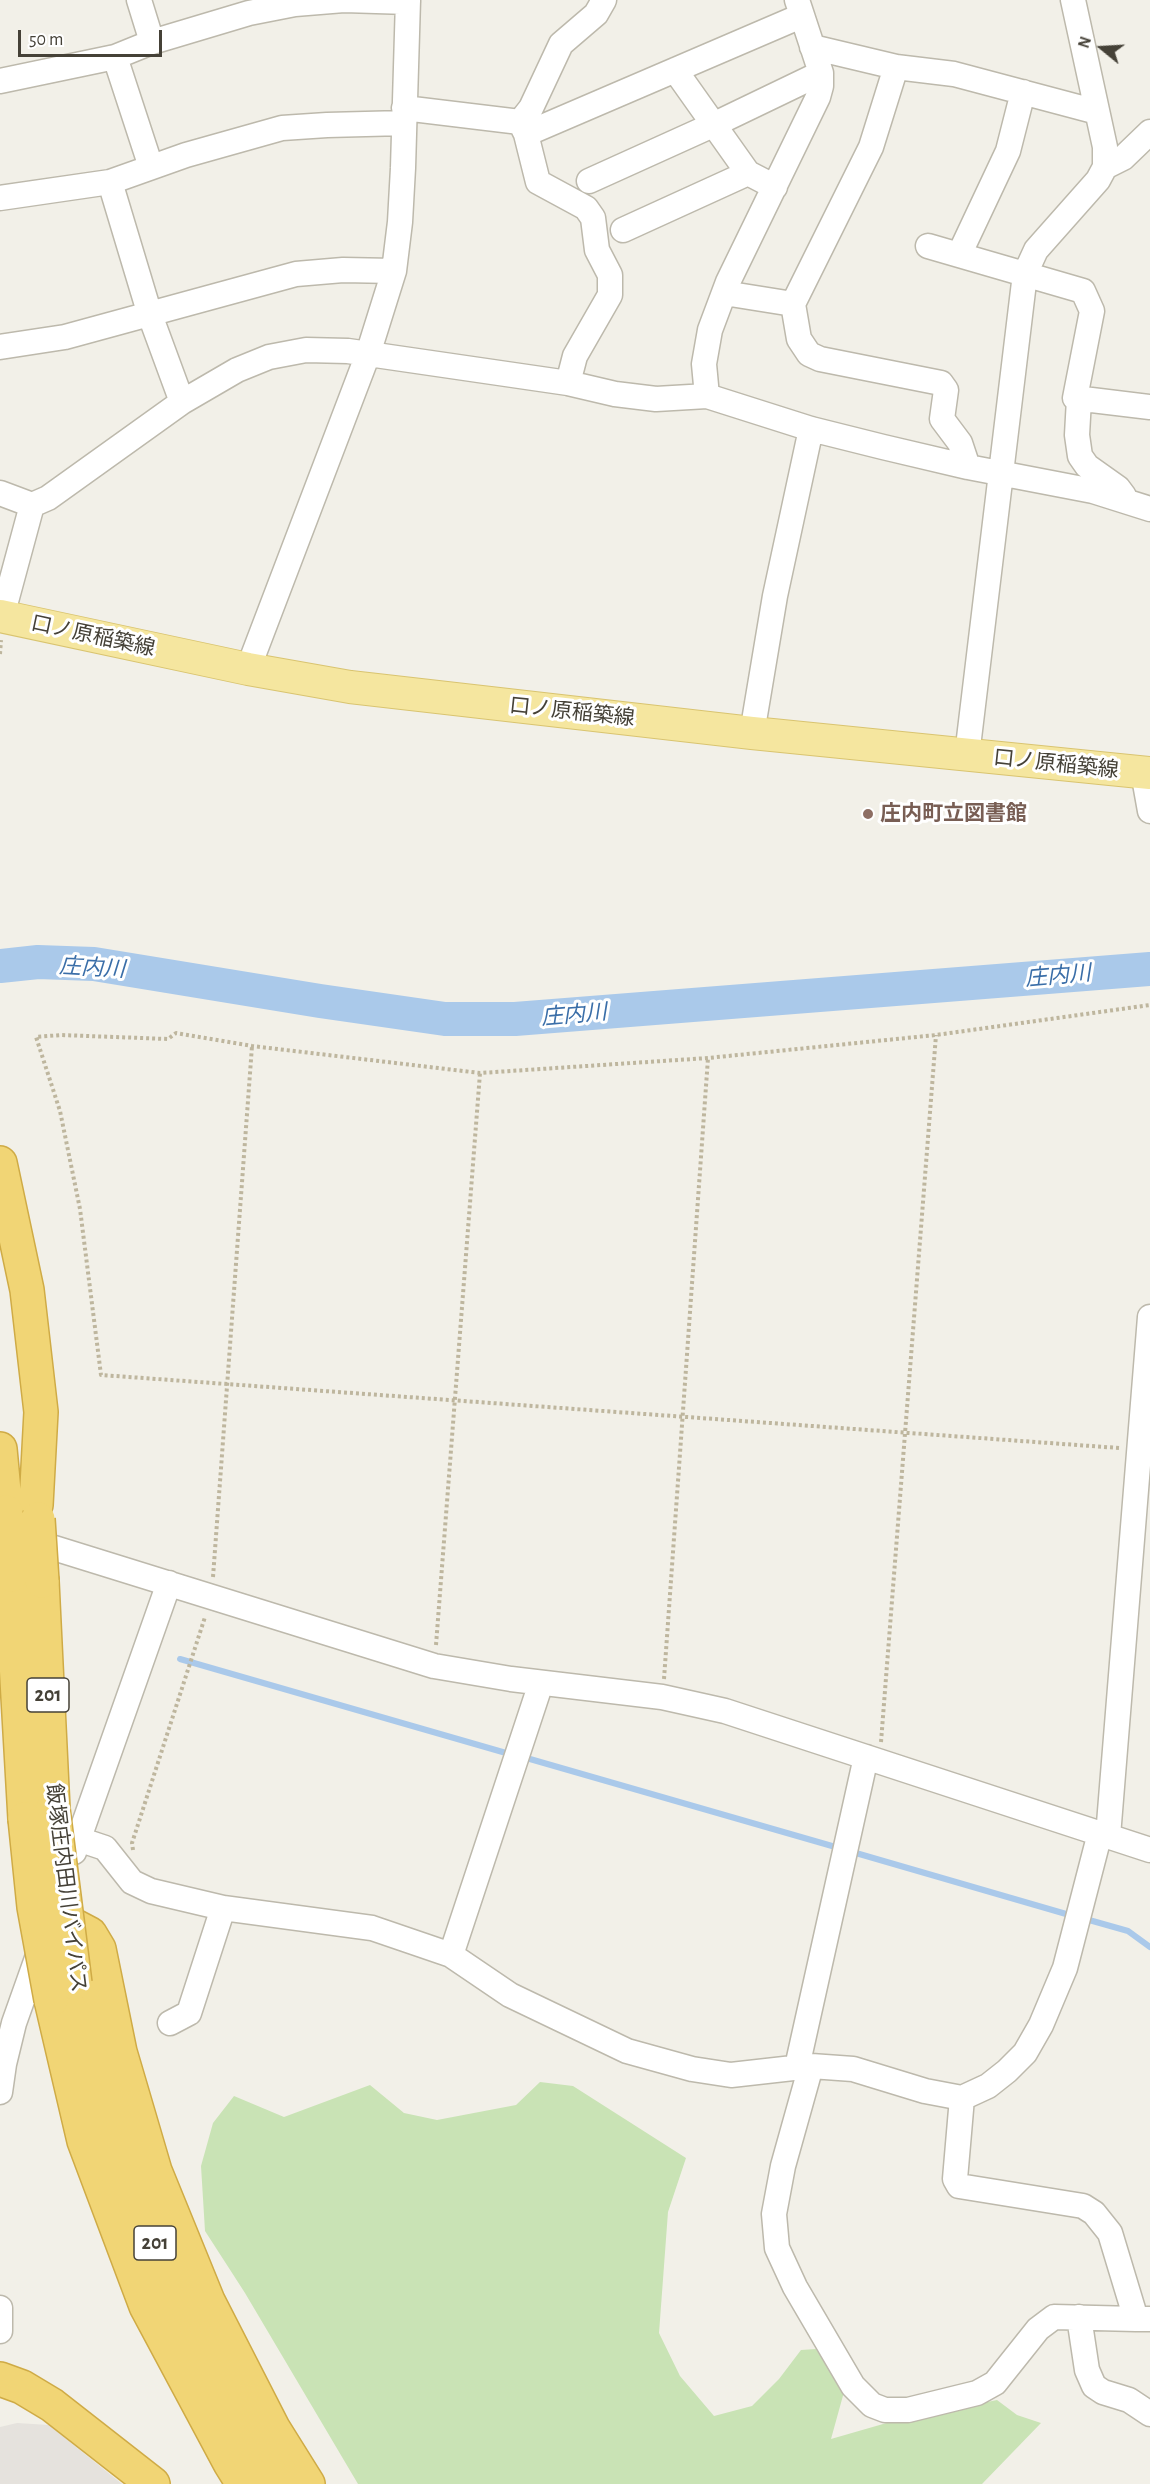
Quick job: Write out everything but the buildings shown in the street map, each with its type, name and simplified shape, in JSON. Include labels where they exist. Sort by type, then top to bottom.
[{"type":"highway","points":[[0,1163],[27,1290],[41,1412],[12,1494]]},
{"type":"highway","name":"飯塚庄内田川バイパス","points":[[0,1253],[6,1279],[12,1494],[27,1578],[39,1814],[34,1907],[176,2300],[250,2440],[279,2484]]},
{"type":"highway","points":[[52,1914],[90,1934],[99,1949],[120,2052],[155,2171],[208,2301],[273,2428],[308,2484]]},
{"type":"highway","name":"飯塚庄内田川バイパス","points":[[63,1992],[84,2141],[146,2306],[243,2484]]},
{"type":"highway","points":[[0,2379],[22,2387],[52,2405],[153,2484]]},
{"type":"main road","name":"口ノ原稲築線","points":[[1,616],[248,669],[351,687],[752,733],[1146,773]]},
{"type":"street","points":[[139,0],[152,42]]},
{"type":"street","points":[[0,81],[115,57],[152,42],[249,13],[295,4],[344,0],[408,1],[400,222],[394,271],[368,354],[248,669]]},
{"type":"street","points":[[568,382],[575,356],[610,295],[610,275],[597,250],[593,218],[586,208],[538,182],[523,128],[561,44],[596,14],[604,0]]},
{"type":"street","points":[[968,755],[1025,274],[1036,250],[1098,180],[1105,167],[1105,147],[1073,0]]},
{"type":"street","points":[[0,198],[110,182],[151,167],[282,128],[404,116],[523,128],[675,70],[799,8],[821,73],[818,97],[724,293],[710,330],[704,364],[707,396]]},
{"type":"street","points":[[813,47],[896,67],[954,74],[1097,112]]},
{"type":"street","points":[[115,57],[151,167]]},
{"type":"street","points":[[896,67],[872,147],[793,304],[799,339],[809,354],[820,359],[941,383],[946,390],[942,419],[960,443],[968,467]]},
{"type":"street","points":[[675,70],[748,172],[775,187]]},
{"type":"street","points":[[590,181],[821,73]]},
{"type":"street","points":[[959,255],[1008,151],[1023,92]]},
{"type":"street","points":[[1105,167],[1123,158],[1150,132]]},
{"type":"street","points":[[623,230],[748,172]]},
{"type":"street","points":[[110,182],[150,315],[182,402]]},
{"type":"street","points":[[928,246],[1083,291],[1092,311],[1075,398],[1150,407]]},
{"type":"street","points":[[0,347],[65,337],[296,274],[343,270],[394,271]]},
{"type":"street","points":[[724,293],[793,304]]},
{"type":"street","points":[[0,493],[32,505],[48,498],[182,402],[237,370],[269,357],[306,350],[348,351],[568,382],[615,394],[656,399],[707,396],[811,429],[968,467],[1092,490],[1150,509]]},
{"type":"street","points":[[1079,399],[1077,435],[1080,456],[1087,466],[1118,488],[1128,501]]},
{"type":"street","points":[[752,733],[775,596],[811,429]]},
{"type":"street","points":[[1,616],[32,505]]},
{"type":"street","points":[[1146,773],[1150,811]]},
{"type":"street","points":[[78,1839],[105,1848],[132,1882],[151,1891],[223,1908],[372,1928],[451,1955],[510,1995],[627,2051],[692,2069],[731,2075],[804,2066],[853,2068],[925,2091],[962,2098],[988,2086],[1007,2072],[1025,2053],[1041,2025],[1065,1968],[1104,1835],[1150,1317]]},
{"type":"street","points":[[12,1494],[169,1583],[434,1666],[541,1683],[663,1697],[725,1711],[1150,1850]]},
{"type":"street","points":[[0,2092],[14,2023],[169,1583]]},
{"type":"street","points":[[451,1955],[541,1683]]},
{"type":"street","points":[[873,1759],[804,2066],[774,2214],[777,2248],[795,2288],[854,2385],[872,2405],[885,2410],[908,2410],[977,2393],[995,2382],[1045,2322],[1054,2317],[1143,2319],[1110,2233],[1094,2213],[1083,2206],[959,2187],[955,2178],[962,2098]]},
{"type":"street","points":[[170,2023],[189,2013],[223,1908]]},
{"type":"street","points":[[0,2308],[0,2331]]},
{"type":"street","points":[[1079,2317],[1087,2370],[1094,2386],[1103,2392],[1129,2400],[1150,2414]]},
{"type":"path","points":[[1139,1450],[101,1375],[80,1209],[60,1111],[36,1037],[61,1035],[168,1039],[176,1033],[252,1046],[480,1073],[708,1058],[936,1035],[1150,1005]]},
{"type":"path","points":[[873,1759],[906,1432],[936,1035]]},
{"type":"path","points":[[135,1859],[132,1843],[212,1596],[252,1046]]},
{"type":"path","points":[[663,1697],[708,1058]]},
{"type":"path","points":[[434,1666],[480,1073]]},
{"type":"shaded area","points":[[17,2423],[49,2425],[122,2484],[0,2484],[0,2427]]},
{"type":"green space","points":[[540,2082],[573,2086],[686,2158],[668,2212],[659,2333],[680,2376],[714,2416],[752,2406],[779,2379],[801,2350],[816,2349],[844,2392],[831,2439],[890,2422],[997,2400],[1017,2415],[1041,2423],[982,2484],[358,2484],[245,2293],[205,2231],[201,2166],[213,2123],[234,2096],[284,2117],[370,2085],[404,2113],[437,2120],[516,2105]]},
{"type":"waterway","name":"庄内川","points":[[0,966],[38,962],[94,964],[445,1019],[515,1019],[1150,969]]},
{"type":"waterway","points":[[180,1659],[513,1755]]},
{"type":"waterway","points":[[523,1757],[839,1848]]},
{"type":"waterway","points":[[849,1851],[1073,1916]]},
{"type":"waterway","points":[[1082,1918],[1128,1931],[1150,1947]]},
{"type":"place","name":"庄内町立図書館","points":[[868,814]]}]
